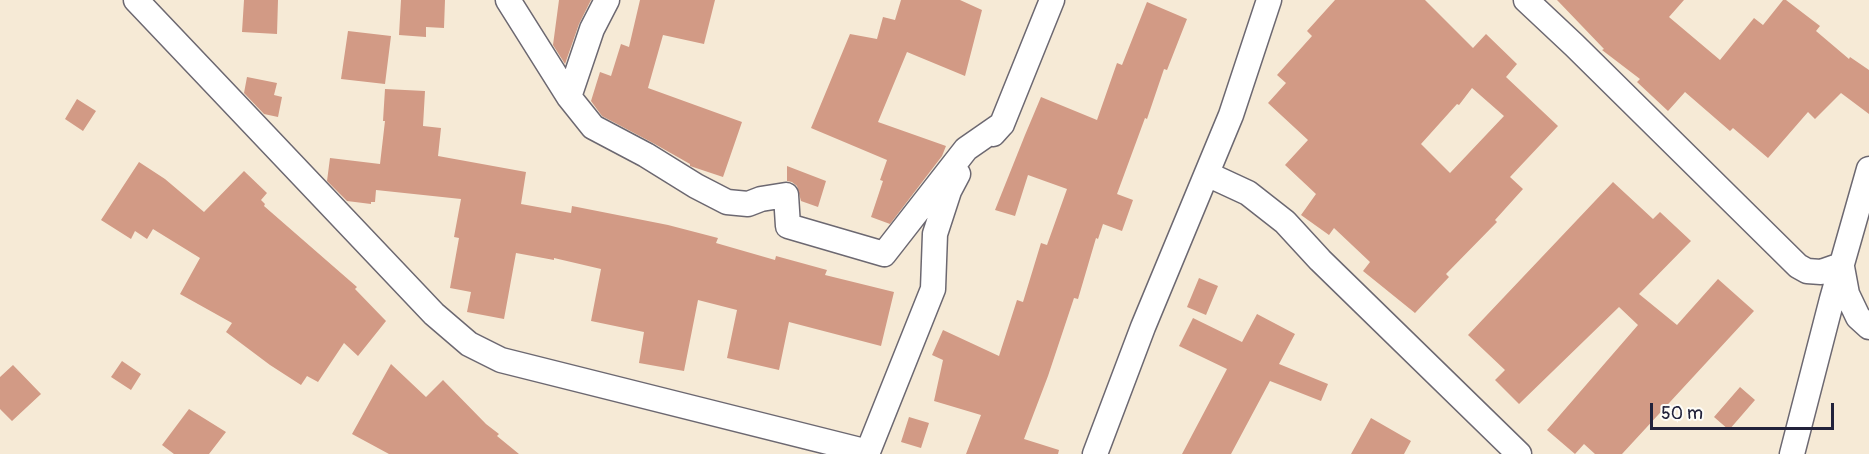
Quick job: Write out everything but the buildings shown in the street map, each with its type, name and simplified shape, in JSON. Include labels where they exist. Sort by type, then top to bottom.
[{"type":"street","points":[[136,0],[434,314],[469,344],[501,360],[868,453],[933,290],[935,234],[949,191],[964,165],[1002,124],[1052,0]]},
{"type":"street","points":[[508,0],[569,97],[593,127],[727,202],[748,204],[761,198],[786,195],[788,226],[884,254],[966,149],[1002,124]]},
{"type":"street","points":[[569,97],[592,29],[607,0]]},
{"type":"street","points":[[1095,454],[1143,327],[1231,115],[1269,0]]},
{"type":"street","points":[[1526,0],[1798,266],[1808,271],[1821,272],[1841,265]]},
{"type":"street","points":[[1792,454],[1841,265],[1869,169]]},
{"type":"street","points":[[1207,174],[1248,194],[1285,222],[1320,260],[1519,454]]},
{"type":"street","points":[[1841,265],[1847,294],[1858,317],[1869,327]]}]
